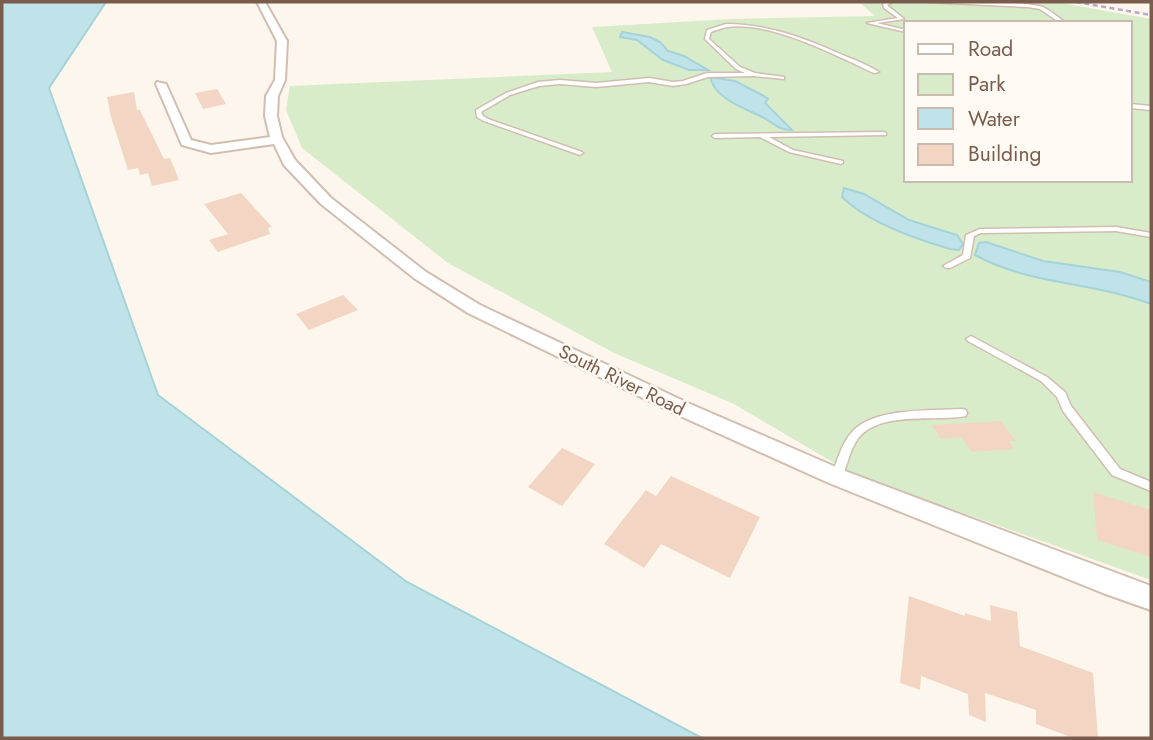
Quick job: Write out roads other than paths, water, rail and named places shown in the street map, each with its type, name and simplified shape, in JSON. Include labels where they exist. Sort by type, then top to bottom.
[{"type":"street","name":"South River Road","points":[[261,2],[282,41],[280,80],[272,96],[271,116],[278,140],[289,162],[326,201],[420,275],[474,309],[683,409],[837,477],[1151,598]]},
{"type":"street","points":[[161,84],[186,142],[211,149],[278,140]]},
{"type":"lane","points":[[890,2],[885,4],[886,7],[902,19],[869,23],[904,31]]},
{"type":"lane","points":[[930,2],[995,2],[1034,7],[1043,9],[1061,21]]},
{"type":"lane","points":[[754,74],[734,65],[707,38],[709,31],[722,26],[764,27],[876,72]]},
{"type":"lane","points":[[580,153],[486,120],[480,117],[478,111],[508,94],[538,83],[596,85],[649,80],[673,84],[707,75],[764,75]]},
{"type":"lane","points":[[1132,106],[1151,108]]},
{"type":"lane","points":[[715,136],[884,134]]},
{"type":"lane","points":[[761,135],[792,151],[841,162]]},
{"type":"lane","points":[[947,266],[967,256],[971,235],[980,231],[1116,229],[1151,234]]},
{"type":"lane","points":[[971,339],[1044,379],[1061,395],[1067,408],[1116,472],[1148,483]]},
{"type":"lane","points":[[837,477],[857,432],[874,423],[905,416],[962,414]]},
{"type":"water","points":[[2,2],[106,2],[49,88],[158,395],[407,582],[702,738],[2,738]]},
{"type":"water","points":[[622,32],[650,37],[660,42],[668,51],[684,56],[708,70],[689,70],[663,60],[637,40],[620,37]]},
{"type":"water","points":[[710,77],[735,81],[764,96],[768,99],[765,103],[792,130],[780,128],[731,102],[718,91]]},
{"type":"water","points":[[844,188],[864,194],[909,220],[957,235],[963,244],[959,250],[950,249],[893,229],[852,206],[842,197]]},
{"type":"water","points":[[986,242],[1043,261],[1120,272],[1151,282],[1151,304],[996,265],[975,255],[979,243]]},
{"type":"railway","points":[[1076,2],[1151,15]]}]
